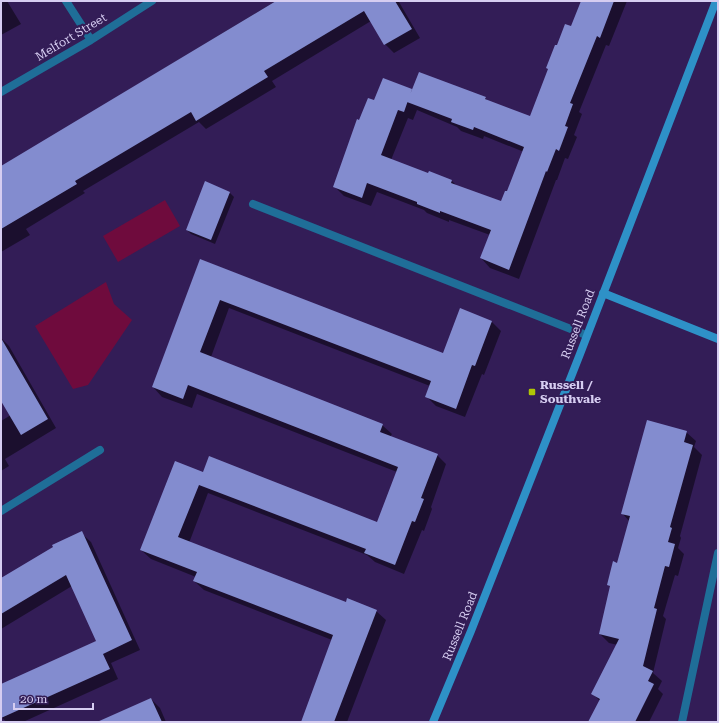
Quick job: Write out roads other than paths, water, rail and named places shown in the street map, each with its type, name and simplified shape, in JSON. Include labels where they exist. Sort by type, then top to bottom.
[{"type":"main road","name":"Russell Road","points":[[433,722],[471,631],[716,1]]},
{"type":"main road","points":[[603,293],[718,339]]},
{"type":"street","points":[[66,1],[91,40]]},
{"type":"street","name":"Melfort Street","points":[[1,92],[91,40],[152,1]]},
{"type":"street","points":[[253,204],[586,336]]},
{"type":"street","points":[[1,511],[100,450]]},
{"type":"street","points":[[682,722],[718,553]]},
{"type":"place","name":"Russell / Southvale","points":[[532,392]]}]
